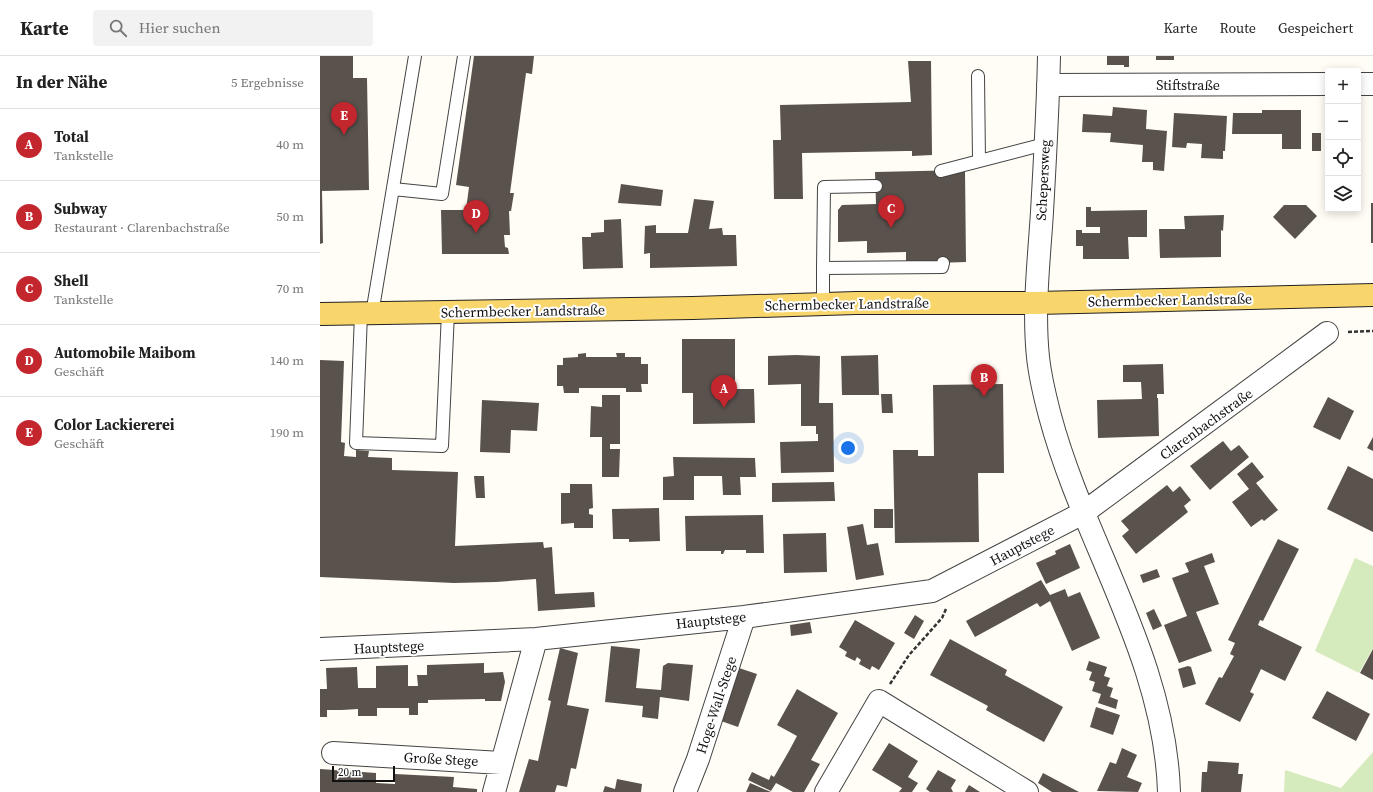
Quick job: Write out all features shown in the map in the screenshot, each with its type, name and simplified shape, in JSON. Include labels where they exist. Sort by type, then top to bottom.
[{"type":"main road","name":"Schermbecker Landstraße","points":[[320,314],[823,304],[1036,303],[1373,295]]},
{"type":"street","name":"Schepersweg","points":[[1036,303],[1049,56]]},
{"type":"street","name":"Stiftstraße","points":[[1048,85],[1325,84]]},
{"type":"street","points":[[1361,84],[1373,84]]},
{"type":"street","points":[[1036,303],[1038,357],[1050,416],[1083,513],[1144,659],[1162,722],[1169,792]]},
{"type":"street","name":"Clarenbachstraße","points":[[1083,513],[1327,333]]},
{"type":"street","name":"Hauptstege","points":[[320,649],[536,639],[744,617],[932,591],[1083,513]]},
{"type":"street","name":"Hoge-Wall-Stege","points":[[685,792],[698,759],[744,617]]},
{"type":"street","name":"Große Stege","points":[[494,792],[536,639]]},
{"type":"street","points":[[826,792],[879,701],[1027,792]]},
{"type":"street","name":"Große Stege","points":[[333,753],[501,763]]},
{"type":"lane","points":[[415,56],[392,189],[366,314],[356,443],[442,446],[448,312]]},
{"type":"lane","points":[[392,189],[442,194],[464,56]]},
{"type":"lane","points":[[978,76],[979,161]]},
{"type":"lane","points":[[941,171],[1045,144]]},
{"type":"lane","points":[[823,304],[824,187],[876,186]]},
{"type":"lane","points":[[823,268],[942,267],[943,263]]},
{"type":"path","points":[[879,701],[909,655],[942,618],[960,577]]},
{"type":"green space","points":[[1355,558],[1373,566],[1373,648],[1359,673],[1315,651]]},
{"type":"green space","points":[[1373,752],[1373,792],[1284,792],[1285,770],[1341,788]]},
{"type":"building","points":[[320,56],[353,56],[353,78],[367,78],[369,190],[322,191],[323,243],[320,244]]},
{"type":"building","points":[[474,56],[534,56],[532,74],[526,73],[510,193],[514,193],[511,211],[509,211],[510,235],[504,235],[505,247],[508,248],[509,254],[442,254],[441,210],[466,210],[469,187],[456,185]]},
{"type":"building","points":[[1107,56],[1129,56],[1129,67],[1124,67],[1124,65],[1107,65]]},
{"type":"building","points":[[1156,56],[1174,56],[1174,60],[1156,60]]},
{"type":"building","points":[[908,61],[931,61],[932,155],[912,156],[912,151],[802,153],[803,199],[774,199],[773,140],[781,140],[780,105],[911,102]]},
{"type":"building","points":[[1113,107],[1147,110],[1146,129],[1167,131],[1164,171],[1153,170],[1153,162],[1142,162],[1143,145],[1110,142],[1111,133],[1082,132],[1083,114],[1112,116]]},
{"type":"building","points":[[1262,110],[1301,110],[1301,149],[1282,149],[1282,134],[1232,134],[1233,113],[1262,113]]},
{"type":"building","points":[[1174,113],[1227,116],[1225,151],[1223,151],[1223,159],[1201,158],[1202,144],[1187,143],[1186,148],[1172,147]]},
{"type":"building","points":[[1312,133],[1321,133],[1321,151],[1312,151]]},
{"type":"building","points":[[965,170],[966,262],[906,264],[906,252],[867,253],[867,241],[838,242],[838,210],[842,205],[876,204],[875,172]]},
{"type":"building","points":[[621,184],[663,190],[661,206],[618,203]]},
{"type":"building","points":[[694,199],[714,201],[709,229],[722,228],[723,235],[736,235],[737,266],[650,268],[650,253],[644,254],[645,226],[656,225],[656,233],[688,233]]},
{"type":"building","points":[[1371,203],[1373,203],[1373,243],[1371,243]]},
{"type":"building","points":[[1284,205],[1306,205],[1317,216],[1295,239],[1273,217]]},
{"type":"building","points":[[1086,207],[1091,207],[1091,211],[1147,210],[1147,237],[1128,237],[1129,259],[1083,259],[1083,246],[1076,246],[1076,230],[1082,230],[1082,233],[1100,233],[1100,227],[1086,227]]},
{"type":"building","points":[[1224,215],[1223,231],[1221,230],[1221,257],[1160,258],[1159,229],[1185,229],[1184,216]]},
{"type":"building","points":[[621,219],[623,268],[583,269],[582,237],[591,237],[591,233],[604,232],[604,220]]},
{"type":"building","points":[[682,339],[735,339],[735,389],[754,389],[755,423],[693,424],[693,393],[682,393]]},
{"type":"building","points":[[586,353],[586,357],[617,357],[616,353],[625,353],[625,357],[641,357],[641,364],[648,364],[648,384],[641,384],[642,392],[626,392],[626,388],[579,388],[579,393],[564,393],[563,386],[557,386],[557,365],[563,365],[563,358],[578,357],[578,354]]},
{"type":"building","points":[[878,355],[879,395],[842,395],[841,356]]},
{"type":"building","points":[[768,356],[820,356],[819,403],[833,403],[834,472],[781,473],[780,442],[818,441],[816,426],[801,426],[801,384],[768,385]]},
{"type":"building","points":[[320,360],[344,361],[341,442],[345,443],[344,456],[356,457],[356,450],[369,451],[368,457],[392,458],[392,470],[458,472],[455,546],[543,542],[544,548],[552,547],[555,594],[594,592],[595,607],[538,611],[536,579],[454,583],[320,577]]},
{"type":"building","points":[[1163,364],[1164,394],[1157,394],[1159,436],[1098,438],[1097,400],[1142,399],[1141,382],[1123,382],[1123,365]]},
{"type":"building","points":[[1003,384],[1004,473],[978,473],[979,542],[895,543],[893,450],[918,450],[918,456],[934,456],[933,385]]},
{"type":"building","points":[[881,394],[892,394],[893,413],[882,413]]},
{"type":"building","points":[[602,395],[620,395],[620,444],[610,444],[610,449],[620,449],[619,477],[602,477],[602,437],[590,437],[591,406],[602,407]]},
{"type":"building","points":[[1328,397],[1354,411],[1340,440],[1313,427]]},
{"type":"building","points":[[482,400],[539,403],[537,431],[511,430],[510,453],[480,452]]},
{"type":"building","points":[[1373,437],[1373,451],[1367,448]]},
{"type":"building","points":[[1223,441],[1231,451],[1239,445],[1249,457],[1210,490],[1190,466]]},
{"type":"building","points":[[673,457],[755,458],[756,477],[740,477],[741,495],[723,495],[722,476],[694,476],[694,500],[663,500],[663,477],[674,476]]},
{"type":"building","points":[[1252,462],[1264,477],[1256,483],[1278,510],[1264,521],[1262,519],[1251,527],[1232,502],[1249,489],[1237,474]]},
{"type":"building","points":[[1348,466],[1373,479],[1373,532],[1327,509]]},
{"type":"building","points":[[474,476],[484,476],[485,498],[476,498]]},
{"type":"building","points":[[834,482],[835,501],[772,502],[772,483]]},
{"type":"building","points":[[570,484],[592,484],[593,508],[589,509],[589,514],[593,515],[593,528],[574,528],[574,523],[561,524],[561,493],[570,493]]},
{"type":"building","points":[[1167,485],[1173,492],[1180,486],[1191,500],[1184,506],[1188,512],[1136,554],[1122,536],[1129,530],[1121,521]]},
{"type":"building","points":[[659,508],[660,541],[629,542],[629,539],[613,539],[612,509]]},
{"type":"building","points":[[874,509],[893,509],[893,528],[874,528]]},
{"type":"building","points":[[763,515],[764,553],[746,553],[746,550],[725,550],[723,554],[721,554],[721,551],[686,551],[685,516]]},
{"type":"building","points":[[863,524],[867,545],[878,543],[884,575],[856,580],[847,527]]},
{"type":"building","points":[[826,533],[827,572],[784,573],[783,534]]},
{"type":"building","points":[[1278,539],[1299,549],[1263,621],[1260,620],[1258,625],[1302,647],[1285,681],[1261,669],[1250,692],[1254,694],[1240,722],[1205,704],[1219,677],[1222,678],[1234,656],[1230,654],[1235,643],[1228,640]]},
{"type":"building","points":[[1070,544],[1080,568],[1046,584],[1036,563],[1056,554],[1055,551]]},
{"type":"building","points":[[1212,553],[1215,562],[1204,566],[1219,604],[1196,612],[1212,651],[1179,663],[1164,625],[1187,616],[1172,578],[1189,572],[1185,563]]},
{"type":"building","points":[[1157,569],[1160,577],[1143,583],[1140,575]]},
{"type":"building","points":[[1041,580],[1050,595],[1065,589],[1068,597],[1080,592],[1100,638],[1072,651],[1050,601],[1040,607],[1037,603],[975,637],[966,621]]},
{"type":"building","points":[[1154,609],[1162,626],[1153,630],[1146,613]]},
{"type":"building","points":[[915,615],[924,621],[914,639],[904,633]]},
{"type":"building","points":[[855,620],[895,643],[879,670],[872,666],[870,670],[859,664],[861,660],[857,657],[855,661],[845,656],[847,652],[839,647]]},
{"type":"building","points":[[810,622],[812,633],[791,636],[790,625]]},
{"type":"building","points":[[950,639],[1007,670],[1005,675],[1063,707],[1044,742],[986,710],[988,706],[930,675]]},
{"type":"building","points":[[611,646],[640,649],[636,688],[661,690],[663,666],[668,663],[693,665],[689,701],[660,697],[658,719],[642,717],[643,706],[605,702]]},
{"type":"building","points":[[560,648],[578,653],[567,705],[589,709],[576,769],[571,768],[567,787],[557,785],[555,792],[519,792],[529,759],[538,761],[551,701],[548,700]]},
{"type":"building","points":[[1373,649],[1373,680],[1360,673]]},
{"type":"building","points":[[1089,661],[1107,667],[1104,676],[1110,678],[1107,686],[1113,688],[1110,697],[1118,700],[1116,709],[1098,703],[1101,694],[1092,691],[1095,682],[1089,680],[1092,672],[1086,670]]},
{"type":"building","points":[[484,663],[484,673],[503,672],[505,682],[501,701],[485,701],[485,699],[428,700],[428,703],[418,703],[418,715],[409,715],[409,708],[377,708],[377,716],[358,716],[358,709],[327,710],[327,717],[320,717],[320,689],[327,689],[326,668],[357,667],[358,688],[376,688],[376,666],[408,665],[408,686],[418,686],[417,675],[427,675],[427,665]]},
{"type":"building","points":[[1188,666],[1191,667],[1196,684],[1183,688],[1178,669]]},
{"type":"building","points":[[739,668],[757,674],[738,727],[721,721]]},
{"type":"building","points":[[797,689],[838,713],[811,760],[820,764],[804,792],[793,792],[776,783],[771,791],[748,780],[752,772],[769,780],[771,775],[774,777],[789,751],[797,736],[777,725]]},
{"type":"building","points":[[1327,691],[1370,714],[1356,741],[1312,718]]},
{"type":"building","points":[[1096,707],[1120,715],[1113,735],[1090,727]]},
{"type":"building","points":[[889,743],[918,761],[908,777],[918,783],[912,792],[899,792],[902,788],[872,770]]},
{"type":"building","points":[[1122,748],[1137,755],[1127,777],[1142,783],[1138,792],[1097,791],[1110,762],[1116,764]]},
{"type":"building","points":[[1208,761],[1239,763],[1238,774],[1243,774],[1241,792],[1201,792],[1202,772],[1207,772]]},
{"type":"building","points":[[320,769],[376,773],[376,783],[395,784],[395,774],[454,777],[453,787],[477,789],[477,792],[320,792]]},
{"type":"building","points":[[938,770],[956,780],[951,788],[953,792],[930,792],[926,789]]},
{"type":"building","points":[[1043,773],[1079,792],[1052,792],[1038,783]]},
{"type":"building","points":[[617,779],[642,784],[641,792],[603,792],[605,786],[615,789]]},
{"type":"building","points":[[750,783],[771,792],[746,792]]},
{"type":"building","points":[[969,785],[980,792],[965,792]]},
{"type":"place","name":"Color Lackiererei","points":[[344,135]]},
{"type":"place","name":"Shell","points":[[891,228]]},
{"type":"place","name":"Automobile Maibom","points":[[476,233]]},
{"type":"place","name":"Subway","points":[[984,397]]},
{"type":"place","name":"Total","points":[[724,408]]}]
